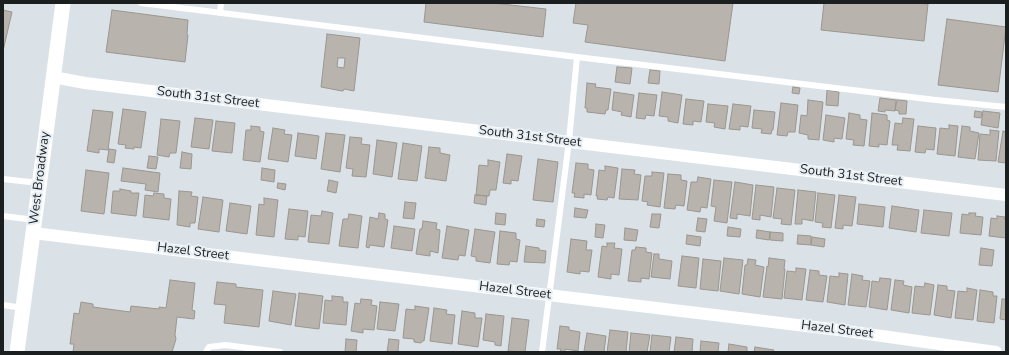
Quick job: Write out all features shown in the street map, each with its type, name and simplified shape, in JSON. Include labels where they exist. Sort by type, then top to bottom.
[{"type":"street","name":"West Broadway","points":[[17,352],[63,3]]},
{"type":"street","name":"South 31st Street","points":[[53,77],[85,83],[1006,194]]},
{"type":"street","name":"Hazel Street","points":[[34,227],[548,295],[831,329],[996,352]]},
{"type":"lane","points":[[141,3],[577,57],[1006,107]]},
{"type":"lane","points":[[220,13],[221,3]]},
{"type":"lane","points":[[542,352],[548,295],[569,141],[577,57]]},
{"type":"lane","points":[[3,179],[40,184]]},
{"type":"lane","points":[[3,216],[34,227]]},
{"type":"lane","points":[[3,305],[23,308]]},
{"type":"lane","points":[[206,352],[212,346],[225,345],[280,352]]},
{"type":"building","points":[[426,3],[493,3],[546,9],[543,37],[424,22]]},
{"type":"building","points":[[576,3],[733,3],[725,61],[585,42],[588,25],[573,23]]},
{"type":"building","points":[[824,3],[928,4],[924,41],[821,30]]},
{"type":"building","points":[[3,10],[12,12],[3,51]]},
{"type":"building","points":[[112,10],[188,20],[185,62],[106,52]]},
{"type":"building","points":[[947,19],[1006,27],[998,92],[938,85]]},
{"type":"building","points":[[327,34],[360,38],[354,91],[344,89],[342,91],[321,87]],"holes":[[[338,58],[345,58],[344,68],[337,67]]]},
{"type":"building","points":[[617,67],[632,68],[630,84],[615,82]]},
{"type":"building","points":[[650,70],[660,71],[659,84],[648,83]]},
{"type":"building","points":[[587,83],[596,84],[595,87],[611,89],[608,110],[606,110],[605,114],[587,112],[587,108],[585,108]]},
{"type":"building","points":[[793,87],[800,88],[799,94],[792,93]]},
{"type":"building","points":[[827,90],[839,92],[838,106],[826,105]]},
{"type":"building","points":[[614,92],[634,95],[631,117],[621,115],[622,112],[612,110]]},
{"type":"building","points":[[662,92],[682,95],[678,123],[668,121],[668,117],[659,116]]},
{"type":"building","points":[[639,93],[657,95],[654,116],[646,115],[645,119],[636,118]]},
{"type":"building","points":[[880,98],[896,100],[895,111],[878,111]]},
{"type":"building","points":[[686,99],[704,101],[701,122],[693,121],[693,125],[683,124]]},
{"type":"building","points":[[808,100],[823,102],[819,140],[808,139],[808,135],[799,133],[801,115],[807,116]]},
{"type":"building","points":[[897,100],[907,101],[906,114],[899,114],[899,111],[895,110]]},
{"type":"building","points":[[781,103],[798,105],[795,132],[788,132],[787,136],[777,135]]},
{"type":"building","points":[[708,104],[728,106],[725,129],[714,127],[715,123],[706,122]]},
{"type":"building","points":[[733,104],[751,106],[748,127],[740,126],[740,130],[729,129]]},
{"type":"building","points":[[123,109],[146,112],[141,148],[125,148],[126,145],[118,144]]},
{"type":"building","points":[[93,110],[113,112],[108,150],[99,149],[99,153],[87,151]]},
{"type":"building","points":[[754,110],[775,112],[773,130],[771,134],[761,133],[762,129],[752,128]]},
{"type":"building","points":[[975,111],[982,112],[981,118],[974,117]]},
{"type":"building","points":[[983,111],[1000,113],[998,128],[981,125]]},
{"type":"building","points":[[849,113],[860,115],[860,119],[867,120],[864,146],[853,145],[854,140],[846,139]]},
{"type":"building","points":[[872,113],[887,115],[887,120],[890,121],[887,145],[879,144],[879,147],[869,146]]},
{"type":"building","points":[[826,115],[845,118],[842,139],[834,138],[834,142],[823,140]]},
{"type":"building","points":[[195,118],[213,120],[209,149],[191,147]]},
{"type":"building","points":[[903,118],[914,119],[910,151],[897,150],[898,145],[892,145],[895,123],[902,124]]},
{"type":"building","points":[[161,119],[180,121],[176,153],[170,153],[169,157],[157,155]]},
{"type":"building","points":[[216,121],[235,123],[232,153],[212,151]]},
{"type":"building","points":[[949,125],[958,126],[955,156],[937,154],[940,128],[949,129]]},
{"type":"building","points":[[251,126],[260,127],[260,131],[264,132],[260,162],[243,160],[246,130],[251,130]]},
{"type":"building","points":[[918,126],[936,128],[934,150],[926,149],[925,153],[915,152]]},
{"type":"building","points":[[962,126],[970,127],[970,131],[979,133],[975,159],[958,157]]},
{"type":"building","points":[[273,128],[285,130],[284,134],[292,135],[288,162],[268,159]]},
{"type":"building","points":[[990,130],[999,131],[996,161],[978,160],[980,134],[990,135]]},
{"type":"building","points":[[1003,131],[1006,132],[1006,163],[998,162]]},
{"type":"building","points":[[298,133],[319,136],[316,159],[295,156]]},
{"type":"building","points":[[326,133],[345,135],[340,172],[321,169]]},
{"type":"building","points":[[350,137],[362,138],[361,144],[370,145],[366,177],[352,176],[353,169],[346,168]]},
{"type":"building","points":[[377,140],[397,143],[392,177],[373,174]]},
{"type":"building","points":[[403,143],[422,146],[417,181],[398,179]]},
{"type":"building","points":[[429,147],[440,148],[440,153],[450,155],[446,181],[425,178]]},
{"type":"building","points":[[109,149],[116,150],[114,163],[107,162]]},
{"type":"building","points":[[182,152],[192,154],[191,169],[180,168]]},
{"type":"building","points":[[507,154],[522,156],[518,181],[511,180],[511,184],[503,183]]},
{"type":"building","points":[[149,156],[158,157],[156,169],[147,168]]},
{"type":"building","points":[[538,159],[558,162],[553,202],[533,200]]},
{"type":"building","points":[[488,160],[500,162],[496,190],[490,190],[489,196],[476,195],[479,165],[488,166]]},
{"type":"building","points":[[576,163],[588,164],[588,169],[594,170],[591,195],[584,194],[584,198],[574,197],[575,193],[572,193]]},
{"type":"building","points":[[605,166],[618,168],[614,198],[608,197],[607,200],[597,199],[598,196],[596,196],[599,170],[605,171]]},
{"type":"building","points":[[123,168],[160,173],[158,192],[145,190],[146,184],[121,181]]},
{"type":"building","points":[[262,168],[275,170],[274,182],[261,180]]},
{"type":"building","points":[[622,169],[635,170],[634,174],[641,175],[638,200],[619,199]]},
{"type":"building","points":[[86,170],[109,173],[104,214],[81,211]]},
{"type":"building","points":[[652,172],[664,173],[660,207],[647,205],[648,202],[642,201],[645,176],[652,176]]},
{"type":"building","points":[[668,174],[681,175],[681,180],[687,181],[684,206],[676,205],[675,209],[664,208]]},
{"type":"building","points":[[698,177],[711,179],[707,208],[701,207],[700,212],[687,210],[691,182],[697,182]]},
{"type":"building","points":[[329,180],[338,182],[336,193],[327,191]]},
{"type":"building","points":[[714,180],[732,182],[727,223],[714,221],[716,207],[711,206]]},
{"type":"building","points":[[735,182],[753,185],[750,216],[737,214],[737,219],[730,218]]},
{"type":"building","points":[[278,183],[286,184],[285,190],[277,188]]},
{"type":"building","points":[[756,185],[774,187],[771,217],[760,215],[760,220],[752,219]]},
{"type":"building","points":[[777,188],[795,190],[791,225],[781,224],[782,219],[773,218]]},
{"type":"building","points":[[120,189],[131,191],[131,193],[139,193],[136,216],[111,213],[113,191],[120,191]]},
{"type":"building","points":[[798,190],[816,192],[813,221],[802,219],[802,224],[795,224]]},
{"type":"building","points":[[179,191],[192,192],[191,196],[198,197],[195,223],[190,223],[190,227],[177,225]]},
{"type":"building","points":[[154,193],[164,194],[164,198],[171,199],[169,220],[143,217],[145,195],[153,196]]},
{"type":"building","points":[[818,193],[835,195],[831,228],[822,227],[823,223],[815,222]]},
{"type":"building","points":[[475,195],[487,196],[486,205],[474,203]]},
{"type":"building","points":[[839,195],[856,197],[852,226],[843,225],[843,229],[835,228]]},
{"type":"building","points":[[203,197],[223,200],[219,232],[198,229]]},
{"type":"building","points":[[264,198],[278,200],[274,237],[256,235],[259,204],[264,205]]},
{"type":"building","points":[[405,202],[416,203],[414,219],[403,218]]},
{"type":"building","points":[[230,203],[251,206],[247,234],[226,231]]},
{"type":"building","points":[[859,204],[885,207],[883,227],[857,224]]},
{"type":"building","points":[[892,206],[919,210],[916,232],[889,228]]},
{"type":"building","points":[[575,208],[588,210],[586,218],[574,217]]},
{"type":"building","points":[[289,209],[308,211],[305,237],[298,236],[298,240],[285,239]]},
{"type":"building","points":[[924,210],[952,213],[949,236],[921,233]]},
{"type":"building","points":[[322,211],[333,213],[329,244],[308,242],[311,215],[321,216]]},
{"type":"building","points":[[379,213],[385,214],[385,219],[388,220],[384,247],[370,245],[369,248],[366,247],[370,217],[378,219]]},
{"type":"building","points":[[496,213],[506,214],[505,225],[495,224]]},
{"type":"building","points":[[969,213],[976,213],[975,216],[983,217],[981,235],[960,233],[962,214],[969,215]]},
{"type":"building","points":[[349,214],[362,216],[358,248],[339,246],[343,219],[348,219]]},
{"type":"building","points":[[652,214],[661,214],[659,228],[650,227]]},
{"type":"building","points":[[997,216],[1005,217],[1004,219],[1006,219],[1006,238],[989,236],[991,218],[997,219]]},
{"type":"building","points":[[698,218],[707,219],[705,232],[696,231]]},
{"type":"building","points":[[537,219],[545,220],[544,227],[536,226]]},
{"type":"building","points":[[423,221],[437,223],[436,229],[440,230],[438,253],[430,251],[430,256],[416,254],[420,229],[422,229]]},
{"type":"building","points":[[596,224],[605,225],[603,238],[595,237]]},
{"type":"building","points":[[394,226],[415,229],[412,251],[391,248]]},
{"type":"building","points":[[447,226],[469,230],[465,256],[459,255],[458,260],[442,258]]},
{"type":"building","points":[[728,227],[741,229],[740,237],[727,236]]},
{"type":"building","points":[[625,228],[638,230],[636,241],[624,240]]},
{"type":"building","points":[[475,229],[495,232],[490,263],[476,261],[476,257],[471,256]]},
{"type":"building","points":[[757,230],[770,232],[769,240],[756,238]]},
{"type":"building","points":[[500,231],[516,233],[516,239],[520,240],[517,262],[510,261],[509,265],[497,264]]},
{"type":"building","points":[[770,232],[783,233],[783,241],[770,240]]},
{"type":"building","points":[[687,235],[701,237],[700,246],[686,244]]},
{"type":"building","points":[[798,235],[811,236],[811,245],[797,244]]},
{"type":"building","points":[[812,237],[825,239],[824,247],[811,245]]},
{"type":"building","points":[[571,239],[587,241],[586,250],[592,250],[589,272],[580,271],[580,274],[567,272]]},
{"type":"building","points":[[607,243],[615,243],[614,248],[622,249],[619,275],[611,274],[611,279],[598,277],[602,246],[607,247]]},
{"type":"building","points":[[526,246],[539,248],[539,250],[546,251],[545,263],[524,262]]},
{"type":"building","points":[[636,247],[646,248],[646,252],[652,253],[649,279],[641,278],[641,282],[628,281],[632,250],[635,250]]},
{"type":"building","points":[[981,248],[994,250],[992,266],[979,265]]},
{"type":"building","points":[[654,254],[659,254],[659,259],[672,261],[670,279],[651,277]]},
{"type":"building","points":[[682,256],[699,258],[696,288],[678,286]]},
{"type":"building","points":[[724,258],[743,260],[739,294],[720,291]]},
{"type":"building","points":[[769,258],[785,260],[782,299],[763,297]]},
{"type":"building","points":[[703,259],[721,261],[718,291],[700,289]]},
{"type":"building","points":[[748,259],[756,260],[755,265],[764,267],[760,297],[742,294],[745,265],[747,265]]},
{"type":"building","points":[[796,268],[806,269],[802,300],[784,298],[787,271],[796,272]]},
{"type":"building","points":[[810,270],[819,271],[819,275],[827,276],[823,302],[806,300]]},
{"type":"building","points":[[839,273],[848,274],[845,305],[827,302],[830,276],[839,277]]},
{"type":"building","points":[[852,274],[863,276],[862,280],[870,281],[866,307],[848,305]]},
{"type":"building","points":[[880,278],[891,279],[887,310],[869,307],[872,281],[879,282]]},
{"type":"building","points":[[170,280],[195,283],[192,310],[195,311],[194,319],[177,317],[176,339],[172,352],[73,352],[74,344],[70,344],[74,313],[79,314],[81,302],[93,304],[93,307],[130,312],[131,306],[159,309],[159,307],[166,308]]},
{"type":"building","points":[[895,280],[904,281],[903,285],[912,287],[909,313],[891,310]]},
{"type":"building","points":[[217,282],[236,284],[236,287],[263,290],[259,327],[224,323],[226,305],[214,304]]},
{"type":"building","points":[[925,283],[934,285],[930,315],[912,313],[915,286],[924,287]]},
{"type":"building","points":[[938,285],[947,286],[947,290],[955,291],[951,318],[934,315]]},
{"type":"building","points":[[967,288],[977,290],[973,320],[955,318],[958,291],[967,292]]},
{"type":"building","points":[[980,290],[993,292],[993,296],[997,296],[994,323],[977,321]]},
{"type":"building","points":[[273,291],[296,294],[291,325],[269,321]]},
{"type":"building","points":[[299,293],[323,296],[319,329],[295,326]]},
{"type":"building","points":[[332,296],[343,297],[343,302],[348,302],[346,325],[323,323],[325,300],[332,301]]},
{"type":"building","points":[[361,299],[372,300],[371,305],[377,306],[374,330],[363,329],[363,333],[351,331],[355,303],[360,304]]},
{"type":"building","points":[[1002,299],[1006,299],[1006,320],[1000,319]]},
{"type":"building","points":[[380,302],[399,304],[395,331],[377,329]]},
{"type":"building","points":[[415,306],[429,308],[424,341],[421,343],[414,342],[414,339],[403,338],[406,309],[415,310]]},
{"type":"building","points":[[434,308],[447,310],[446,314],[455,315],[452,344],[430,341]]},
{"type":"building","points":[[462,311],[475,313],[475,318],[482,318],[478,347],[458,344]]},
{"type":"building","points":[[486,314],[504,316],[501,346],[495,345],[495,342],[483,340]]},
{"type":"building","points":[[512,318],[529,320],[525,352],[508,351]]},
{"type":"building","points":[[560,326],[569,327],[569,330],[580,332],[578,351],[565,349],[565,352],[560,352],[561,349],[557,349]]},
{"type":"building","points":[[610,330],[628,332],[626,352],[607,352]]},
{"type":"building","points":[[587,333],[606,336],[604,352],[584,351]]},
{"type":"building","points":[[631,333],[650,335],[647,352],[629,352]]},
{"type":"building","points":[[652,335],[671,337],[669,352],[650,352]]},
{"type":"building","points":[[676,337],[693,339],[692,352],[674,352]]},
{"type":"building","points":[[346,339],[357,340],[356,352],[345,352]]},
{"type":"building","points":[[389,339],[399,340],[398,352],[387,352]]},
{"type":"building","points":[[701,341],[719,343],[718,352],[700,352]]},
{"type":"building","points":[[729,344],[747,347],[747,352],[728,352]]},
{"type":"building","points":[[755,347],[774,350],[773,352],[754,352]]}]
